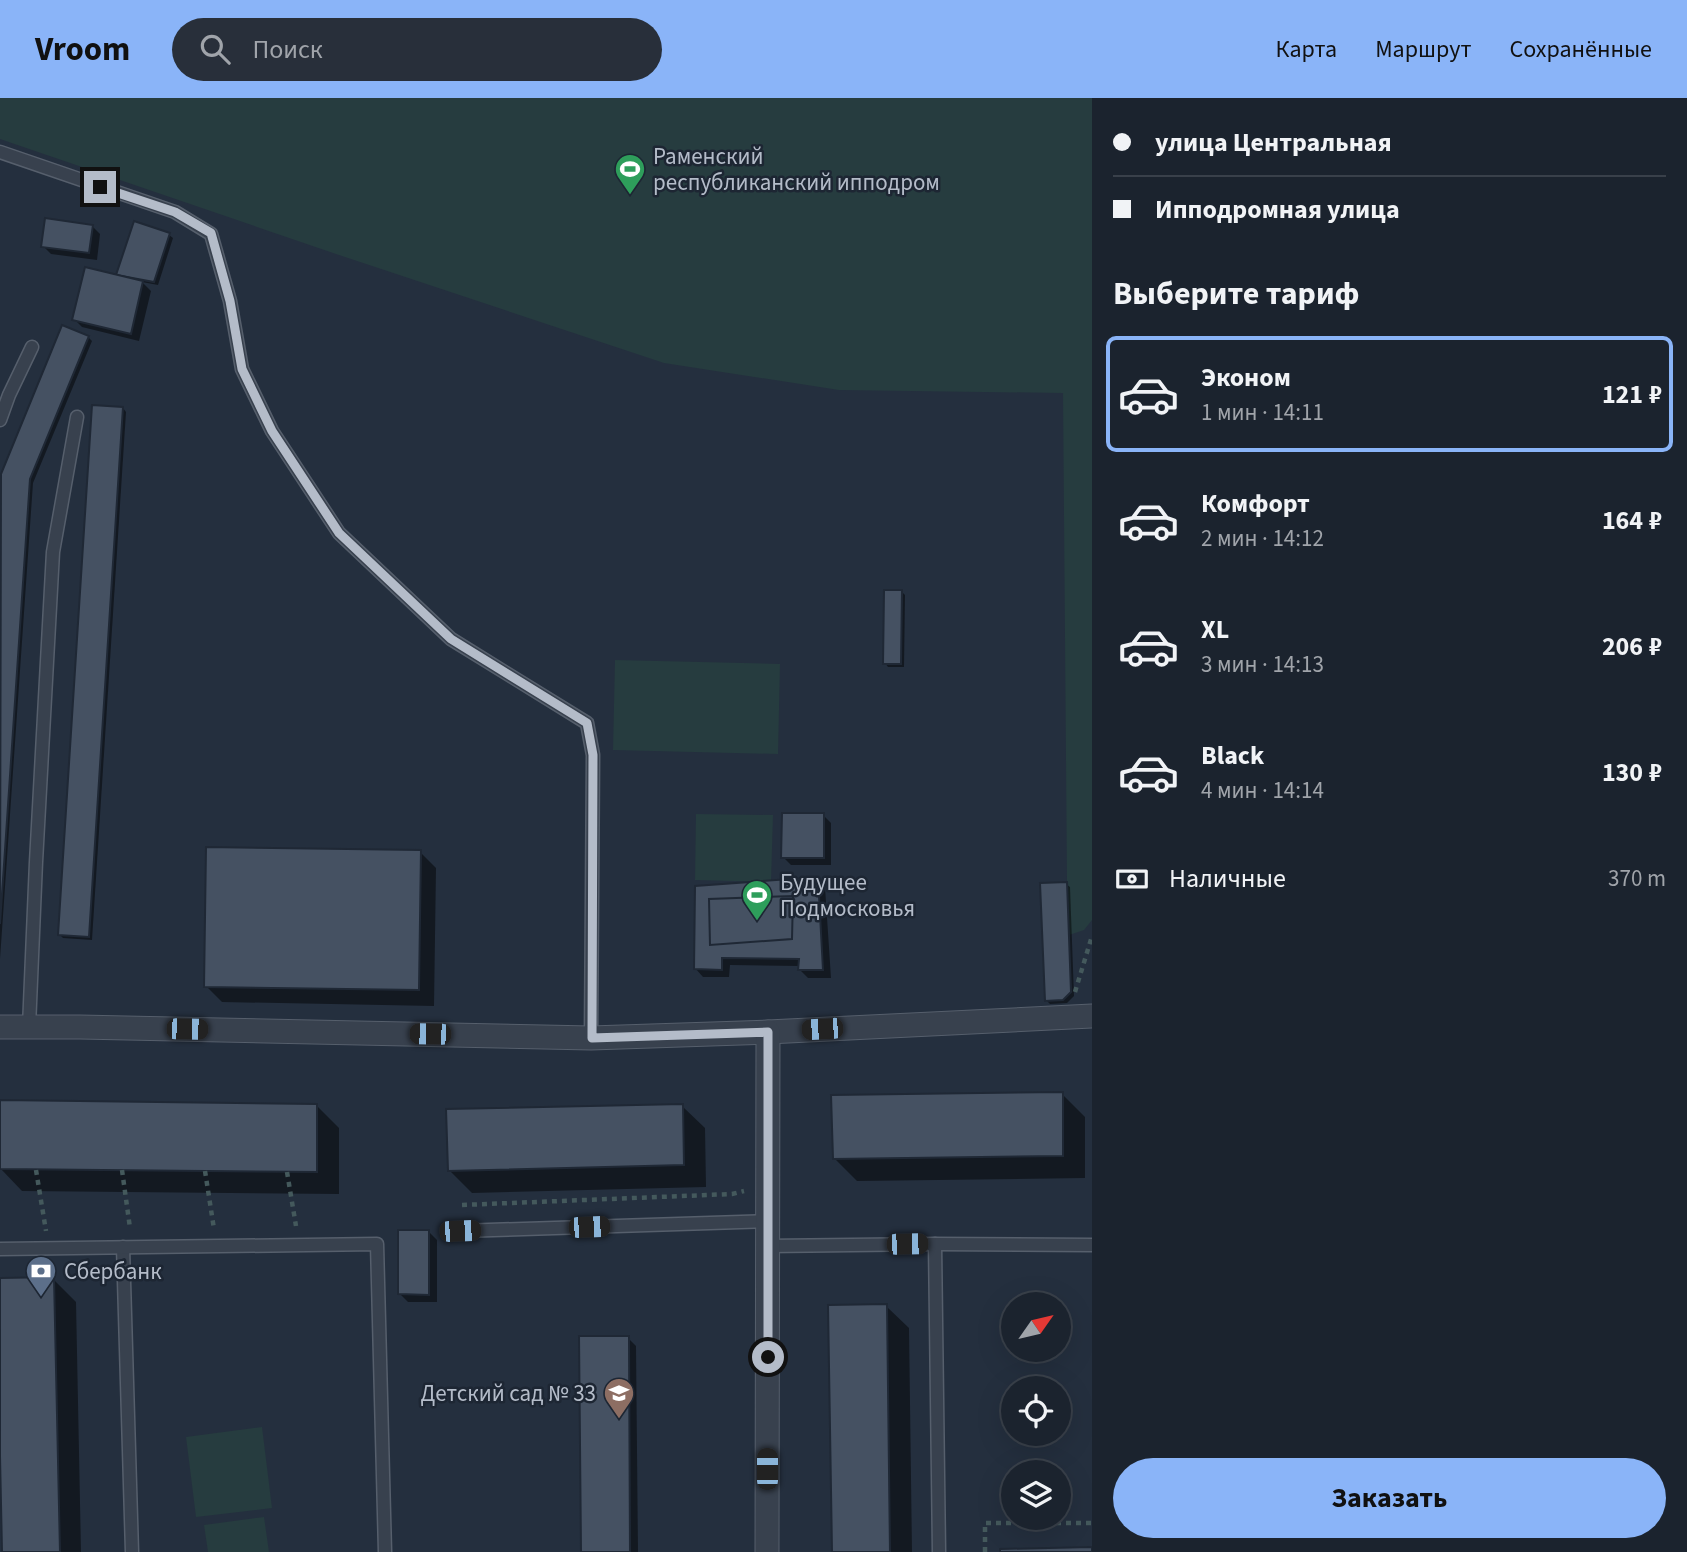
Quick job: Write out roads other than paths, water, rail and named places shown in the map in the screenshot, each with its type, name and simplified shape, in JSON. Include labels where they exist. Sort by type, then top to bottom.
[{"type":"street","points":[[0,1027],[592,1038],[1092,1016]]},
{"type":"street","points":[[767,1552],[768,1032]]},
{"type":"lane","points":[[0,152],[175,212],[211,233],[230,301],[242,369],[272,431],[339,533],[451,639],[587,723],[593,755],[592,1038]]},
{"type":"lane","points":[[0,420],[32,347]]},
{"type":"lane","points":[[29,1027],[53,552],[77,416]]},
{"type":"lane","points":[[460,1231],[768,1220]]},
{"type":"lane","points":[[0,1249],[377,1244],[385,1552]]},
{"type":"lane","points":[[935,1244],[939,1552]]},
{"type":"lane","points":[[768,1246],[1092,1245]]},
{"type":"lane","points":[[124,1247],[132,1552]]},
{"type":"place","name":"Раменский республиканский ипподром","points":[[630,196]]},
{"type":"place","name":"Будущее Подмосковья","points":[[757,922]]},
{"type":"place","name":"Сбербанк","points":[[41,1298]]},
{"type":"place","name":"Детский сад № 33","points":[[619,1420]]}]
